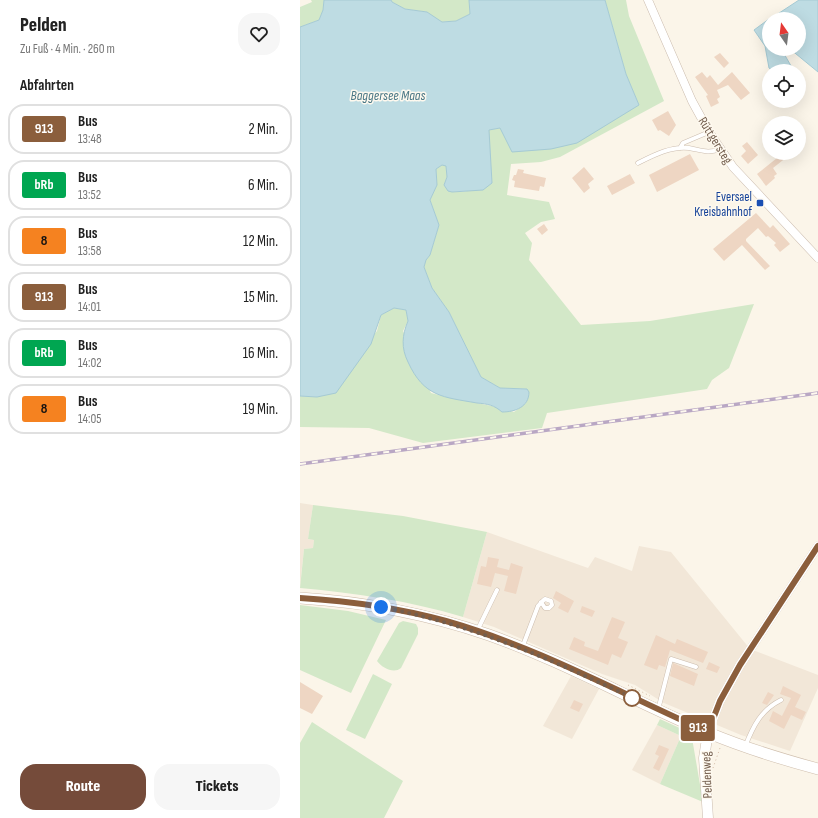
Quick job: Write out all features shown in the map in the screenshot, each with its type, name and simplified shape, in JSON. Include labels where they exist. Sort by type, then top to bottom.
[{"type":"main road","points":[[300,598],[381,607],[414,613],[477,631],[521,648],[725,740],[818,769]]},
{"type":"street","name":"Rüttgersteg","points":[[648,0],[692,102],[720,149],[732,167],[818,258]]},
{"type":"street","points":[[708,732],[720,701],[740,665],[818,546]]},
{"type":"street","name":"Peldenweg","points":[[708,732],[704,758],[708,818]]},
{"type":"lane","points":[[680,148],[683,143],[709,132]]},
{"type":"lane","points":[[638,163],[658,153],[680,148],[689,148],[708,152],[720,149]]},
{"type":"lane","points":[[477,631],[497,590]]},
{"type":"lane","points":[[521,648],[541,602]]},
{"type":"lane","points":[[658,710],[671,659],[696,667]]},
{"type":"lane","points":[[745,747],[757,719],[771,705],[781,700]]},
{"type":"path","points":[[712,772],[717,752],[725,740]]},
{"type":"shaded area","points":[[300,503],[313,505],[308,539],[314,540],[313,548],[304,549],[300,586]]},
{"type":"shaded area","points":[[487,532],[588,568],[595,557],[632,571],[639,546],[671,552],[750,649],[818,675],[818,688],[790,751],[741,735],[664,703],[635,685],[602,674],[494,627],[463,617]]},
{"type":"shaded area","points":[[571,676],[599,689],[572,739],[543,726]]},
{"type":"shaded area","points":[[657,725],[681,736],[660,784],[632,770]]},
{"type":"green space","points":[[311,0],[324,0],[323,10],[319,20],[300,27],[300,7],[312,2]]},
{"type":"green space","points":[[391,0],[469,0],[470,14],[456,21],[441,22],[427,12],[405,9]]},
{"type":"green space","points":[[605,0],[626,0],[629,16],[664,101],[560,157],[541,162],[511,164],[507,195],[549,202],[555,219],[541,222],[525,233],[532,243],[529,260],[581,325],[650,321],[754,304],[729,368],[712,380],[707,389],[547,413],[542,428],[423,443],[369,428],[300,427],[300,396],[317,397],[377,331],[381,315],[394,308],[406,310],[408,321],[403,331],[431,393],[494,406],[514,412],[526,403],[527,389],[500,388],[481,377],[449,312],[432,288],[424,267],[426,260],[430,255],[439,225],[430,200],[437,185],[436,169],[442,165],[446,165],[447,177],[444,185],[453,192],[473,189],[492,183],[488,130],[639,105],[626,74]]},
{"type":"green space","points":[[313,505],[403,516],[487,532],[463,617],[423,606],[383,598],[300,588],[304,549],[313,548],[314,540],[308,539]]},
{"type":"green space","points":[[300,605],[348,611],[386,620],[351,693],[300,670]]},
{"type":"green space","points":[[403,621],[416,624],[418,634],[401,668],[398,670],[388,669],[377,661],[399,623]]},
{"type":"green space","points":[[373,674],[392,684],[365,739],[346,730]]},
{"type":"green space","points":[[660,719],[684,730],[692,738],[703,802],[660,784],[681,736],[657,725]]},
{"type":"green space","points":[[312,722],[403,781],[384,818],[300,818],[300,743]]},
{"type":"water","name":"Baggersee Maas","points":[[324,0],[391,0],[405,9],[427,12],[442,22],[456,21],[470,14],[469,0],[605,0],[626,74],[639,105],[577,143],[551,149],[512,152],[500,128],[489,130],[492,183],[483,190],[448,191],[444,185],[447,177],[446,166],[442,165],[436,169],[437,185],[430,200],[439,225],[430,255],[426,260],[424,267],[432,288],[449,312],[481,377],[500,388],[527,389],[529,392],[527,401],[516,410],[502,412],[491,405],[444,397],[428,389],[414,374],[404,352],[404,331],[408,321],[406,310],[394,308],[381,315],[371,344],[336,393],[317,397],[300,396],[300,27],[319,20],[323,10]]},
{"type":"water","points":[[799,0],[818,0],[818,72],[799,56],[806,56],[806,12],[781,12]]},
{"type":"water","points":[[762,24],[762,42],[754,30]]},
{"type":"water","points":[[767,56],[785,56],[790,64],[768,64]]},
{"type":"building","points":[[720,53],[729,63],[724,68],[714,57]]},
{"type":"building","points":[[702,72],[707,78],[710,75],[718,85],[732,72],[750,93],[741,100],[728,85],[717,90],[720,97],[717,99],[719,103],[711,107],[706,96],[708,95],[695,77]]},
{"type":"building","points":[[668,111],[676,125],[669,136],[660,130],[658,131],[652,120]]},
{"type":"building","points":[[747,142],[758,155],[748,164],[741,156],[746,151],[742,146]]},
{"type":"building","points":[[690,154],[699,170],[657,192],[649,175]]},
{"type":"building","points":[[774,160],[783,160],[773,168],[777,174],[774,176],[775,178],[766,186],[757,174]]},
{"type":"building","points":[[584,167],[594,179],[588,184],[590,188],[584,193],[572,178]]},
{"type":"building","points":[[518,169],[524,170],[523,173],[546,178],[544,187],[540,186],[539,191],[514,187],[515,181],[512,180]]},
{"type":"building","points":[[630,174],[635,183],[612,195],[607,186]]},
{"type":"building","points":[[756,213],[770,228],[773,225],[790,244],[780,252],[774,245],[776,243],[768,236],[766,237],[758,228],[746,239],[746,241],[770,266],[765,270],[742,245],[724,261],[713,249]]},
{"type":"building","points":[[544,224],[548,230],[542,235],[537,229]]},
{"type":"building","points":[[488,557],[499,559],[497,567],[509,570],[511,563],[523,567],[516,594],[504,591],[508,576],[495,573],[491,587],[477,584],[481,566],[486,567]]},
{"type":"building","points":[[556,591],[574,601],[568,613],[558,608],[561,603],[553,598]]},
{"type":"building","points":[[582,606],[595,611],[592,617],[580,612]]},
{"type":"building","points":[[612,617],[625,622],[618,638],[628,642],[621,658],[612,654],[608,665],[569,649],[574,637],[585,642],[584,646],[598,651]]},
{"type":"building","points":[[656,635],[675,644],[677,639],[708,652],[703,663],[670,650],[665,667],[659,665],[657,670],[644,665]]},
{"type":"building","points":[[709,662],[720,667],[717,673],[706,669]]},
{"type":"building","points":[[673,663],[698,674],[694,686],[670,676]]},
{"type":"building","points":[[300,682],[323,696],[312,714],[300,708]]},
{"type":"building","points":[[783,686],[801,695],[795,707],[806,712],[802,720],[791,715],[784,729],[769,721],[773,711],[782,716],[791,698],[780,694]]},
{"type":"building","points":[[768,692],[774,695],[767,705],[762,703]]},
{"type":"building","points":[[574,700],[583,704],[579,712],[570,708]]},
{"type":"building","points":[[659,745],[669,749],[659,771],[653,768],[659,756],[655,754]]},
{"type":"railway","points":[[300,464],[818,393]]},
{"type":"bus line","name":"913","points":[[300,598],[348,602],[414,613],[477,631],[522,648],[708,732],[720,701],[740,665],[818,546]]},
{"type":"place","name":"Eversael Kreisbahnhof","points":[[760,203]]},
{"type":"route","points":[[381,607],[414,613],[490,636],[522,648],[632,698]]}]
